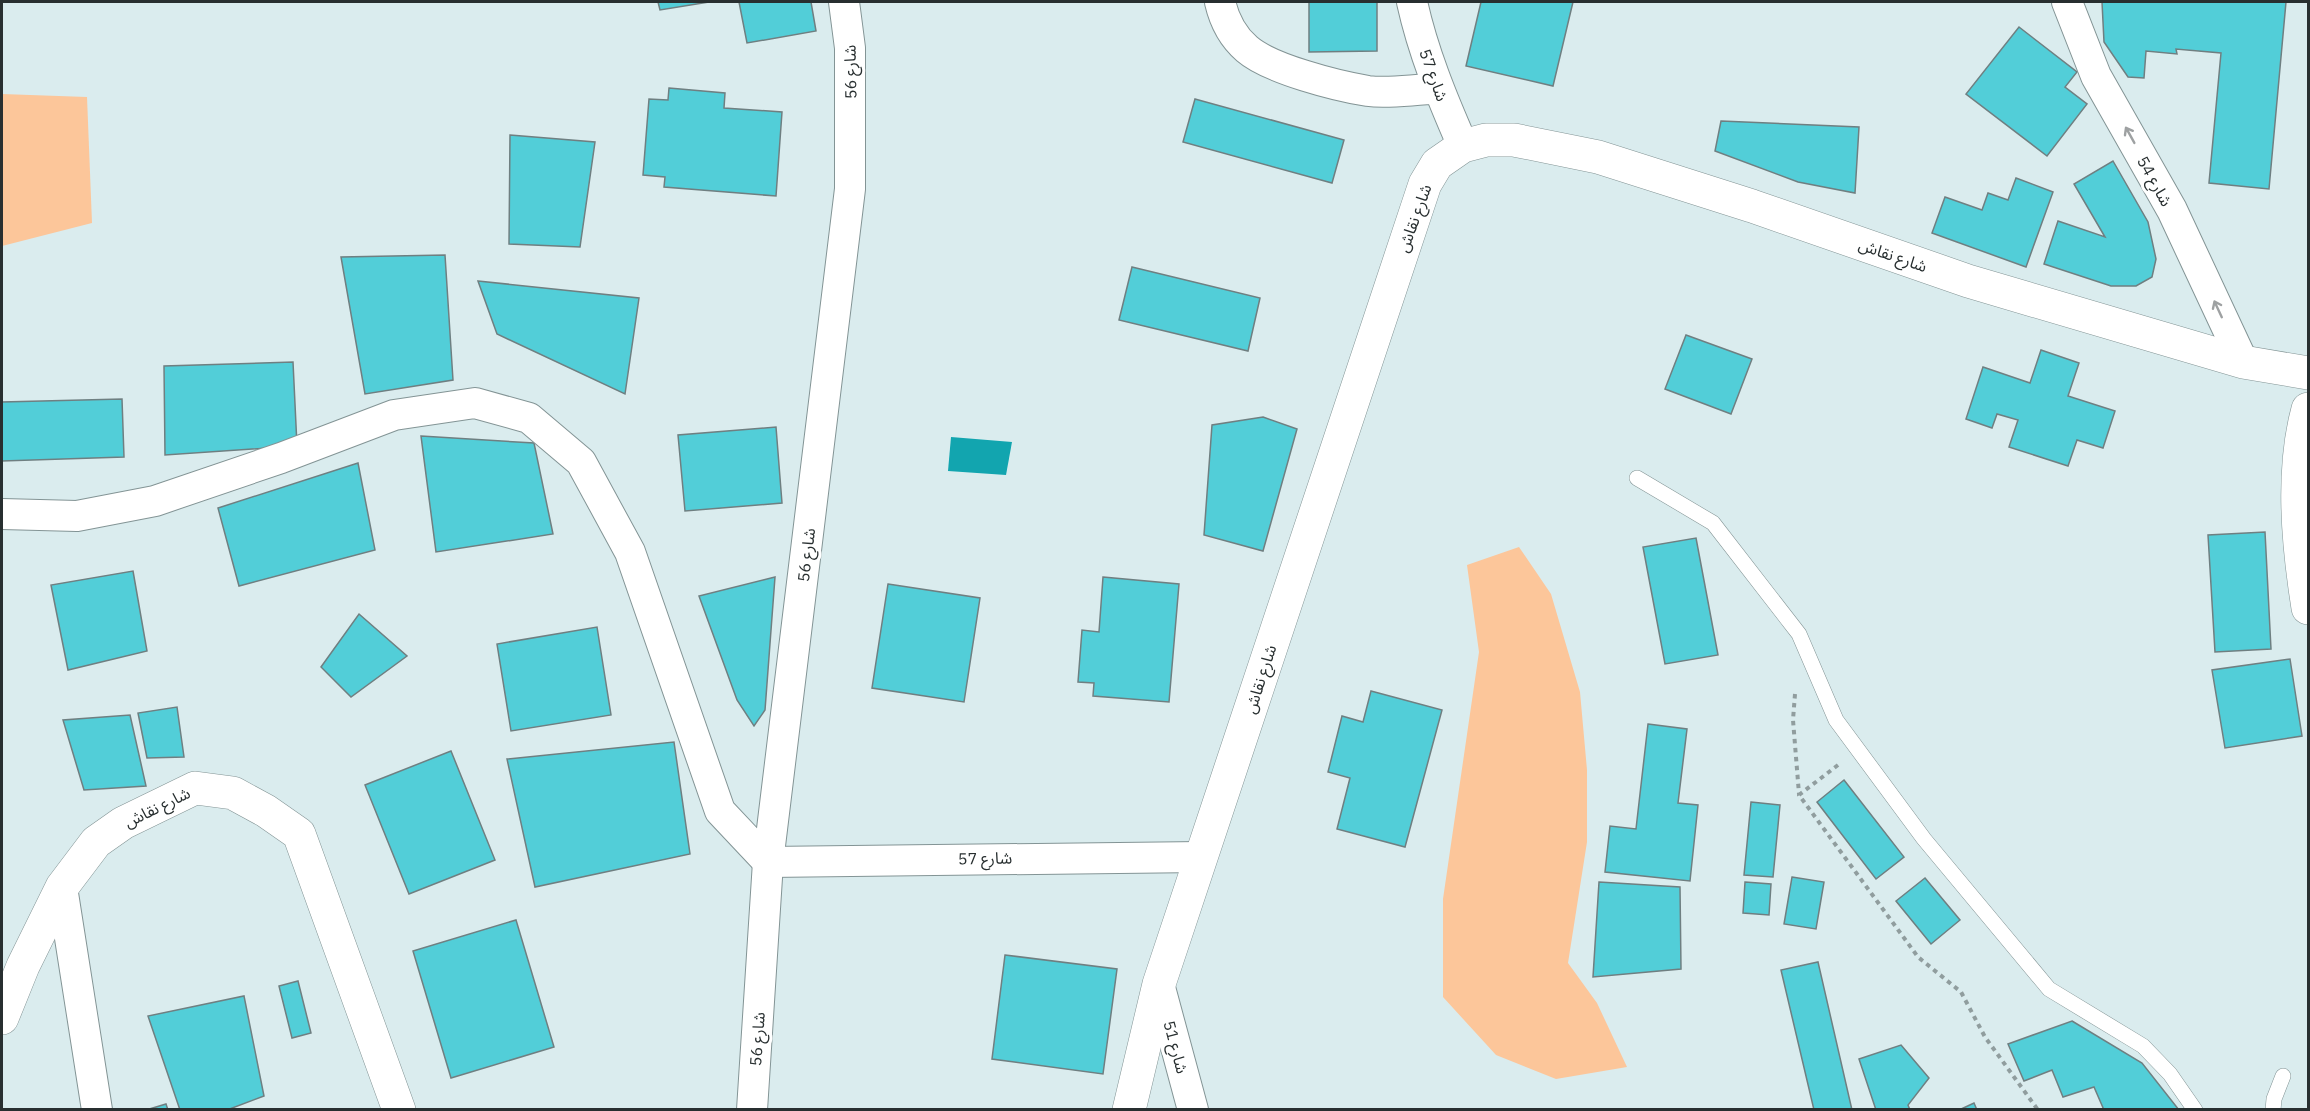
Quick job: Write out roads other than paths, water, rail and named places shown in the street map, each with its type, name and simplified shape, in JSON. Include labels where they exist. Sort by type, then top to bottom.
[{"type":"street","name":"شارع 56","points":[[752,1110],[768,862],[850,189],[850,48],[844,2]]},
{"type":"street","points":[[1220,2],[1222,13],[1233,33],[1248,50],[1280,68],[1370,91],[1437,88]]},
{"type":"street","name":"شارع 57","points":[[1412,2],[1418,30],[1437,88],[1463,146]]},
{"type":"street","name":"شارع 54","points":[[2067,2],[2096,76],[2172,210],[2243,362]]},
{"type":"street","name":"شارع نقاش","points":[[1130,1110],[1159,984],[1425,184],[1437,164],[1463,146],[1486,140],[1514,140],[1598,157],[1752,206],[1968,281],[2243,362],[2308,373]]},
{"type":"street","points":[[2,514],[77,516],[155,501],[281,458],[394,415],[475,403],[529,418],[581,462],[630,552],[720,811],[768,862]]},
{"type":"street","points":[[2308,408],[2303,428],[2298,490],[2302,572],[2308,608]]},
{"type":"street","name":"شارع نقاش","points":[[2,1018],[23,966],[62,887],[96,842],[123,823],[195,788],[233,793],[266,811],[299,834],[399,1110]]},
{"type":"street","name":"شارع 57","points":[[768,862],[1201,857]]},
{"type":"street","points":[[62,887],[97,1110]]},
{"type":"street","name":"شارع 51","points":[[1159,984],[1193,1110]]},
{"type":"lane","points":[[1636,478],[1713,523],[1799,634],[1836,720],[1859,748],[1924,839],[2049,989],[2143,1046],[2170,1074],[2195,1110]]},
{"type":"lane","points":[[2273,1110],[2274,1099],[2283,1076]]},
{"type":"water","points":[[951,437],[1012,442],[1006,475],[948,471]]}]
